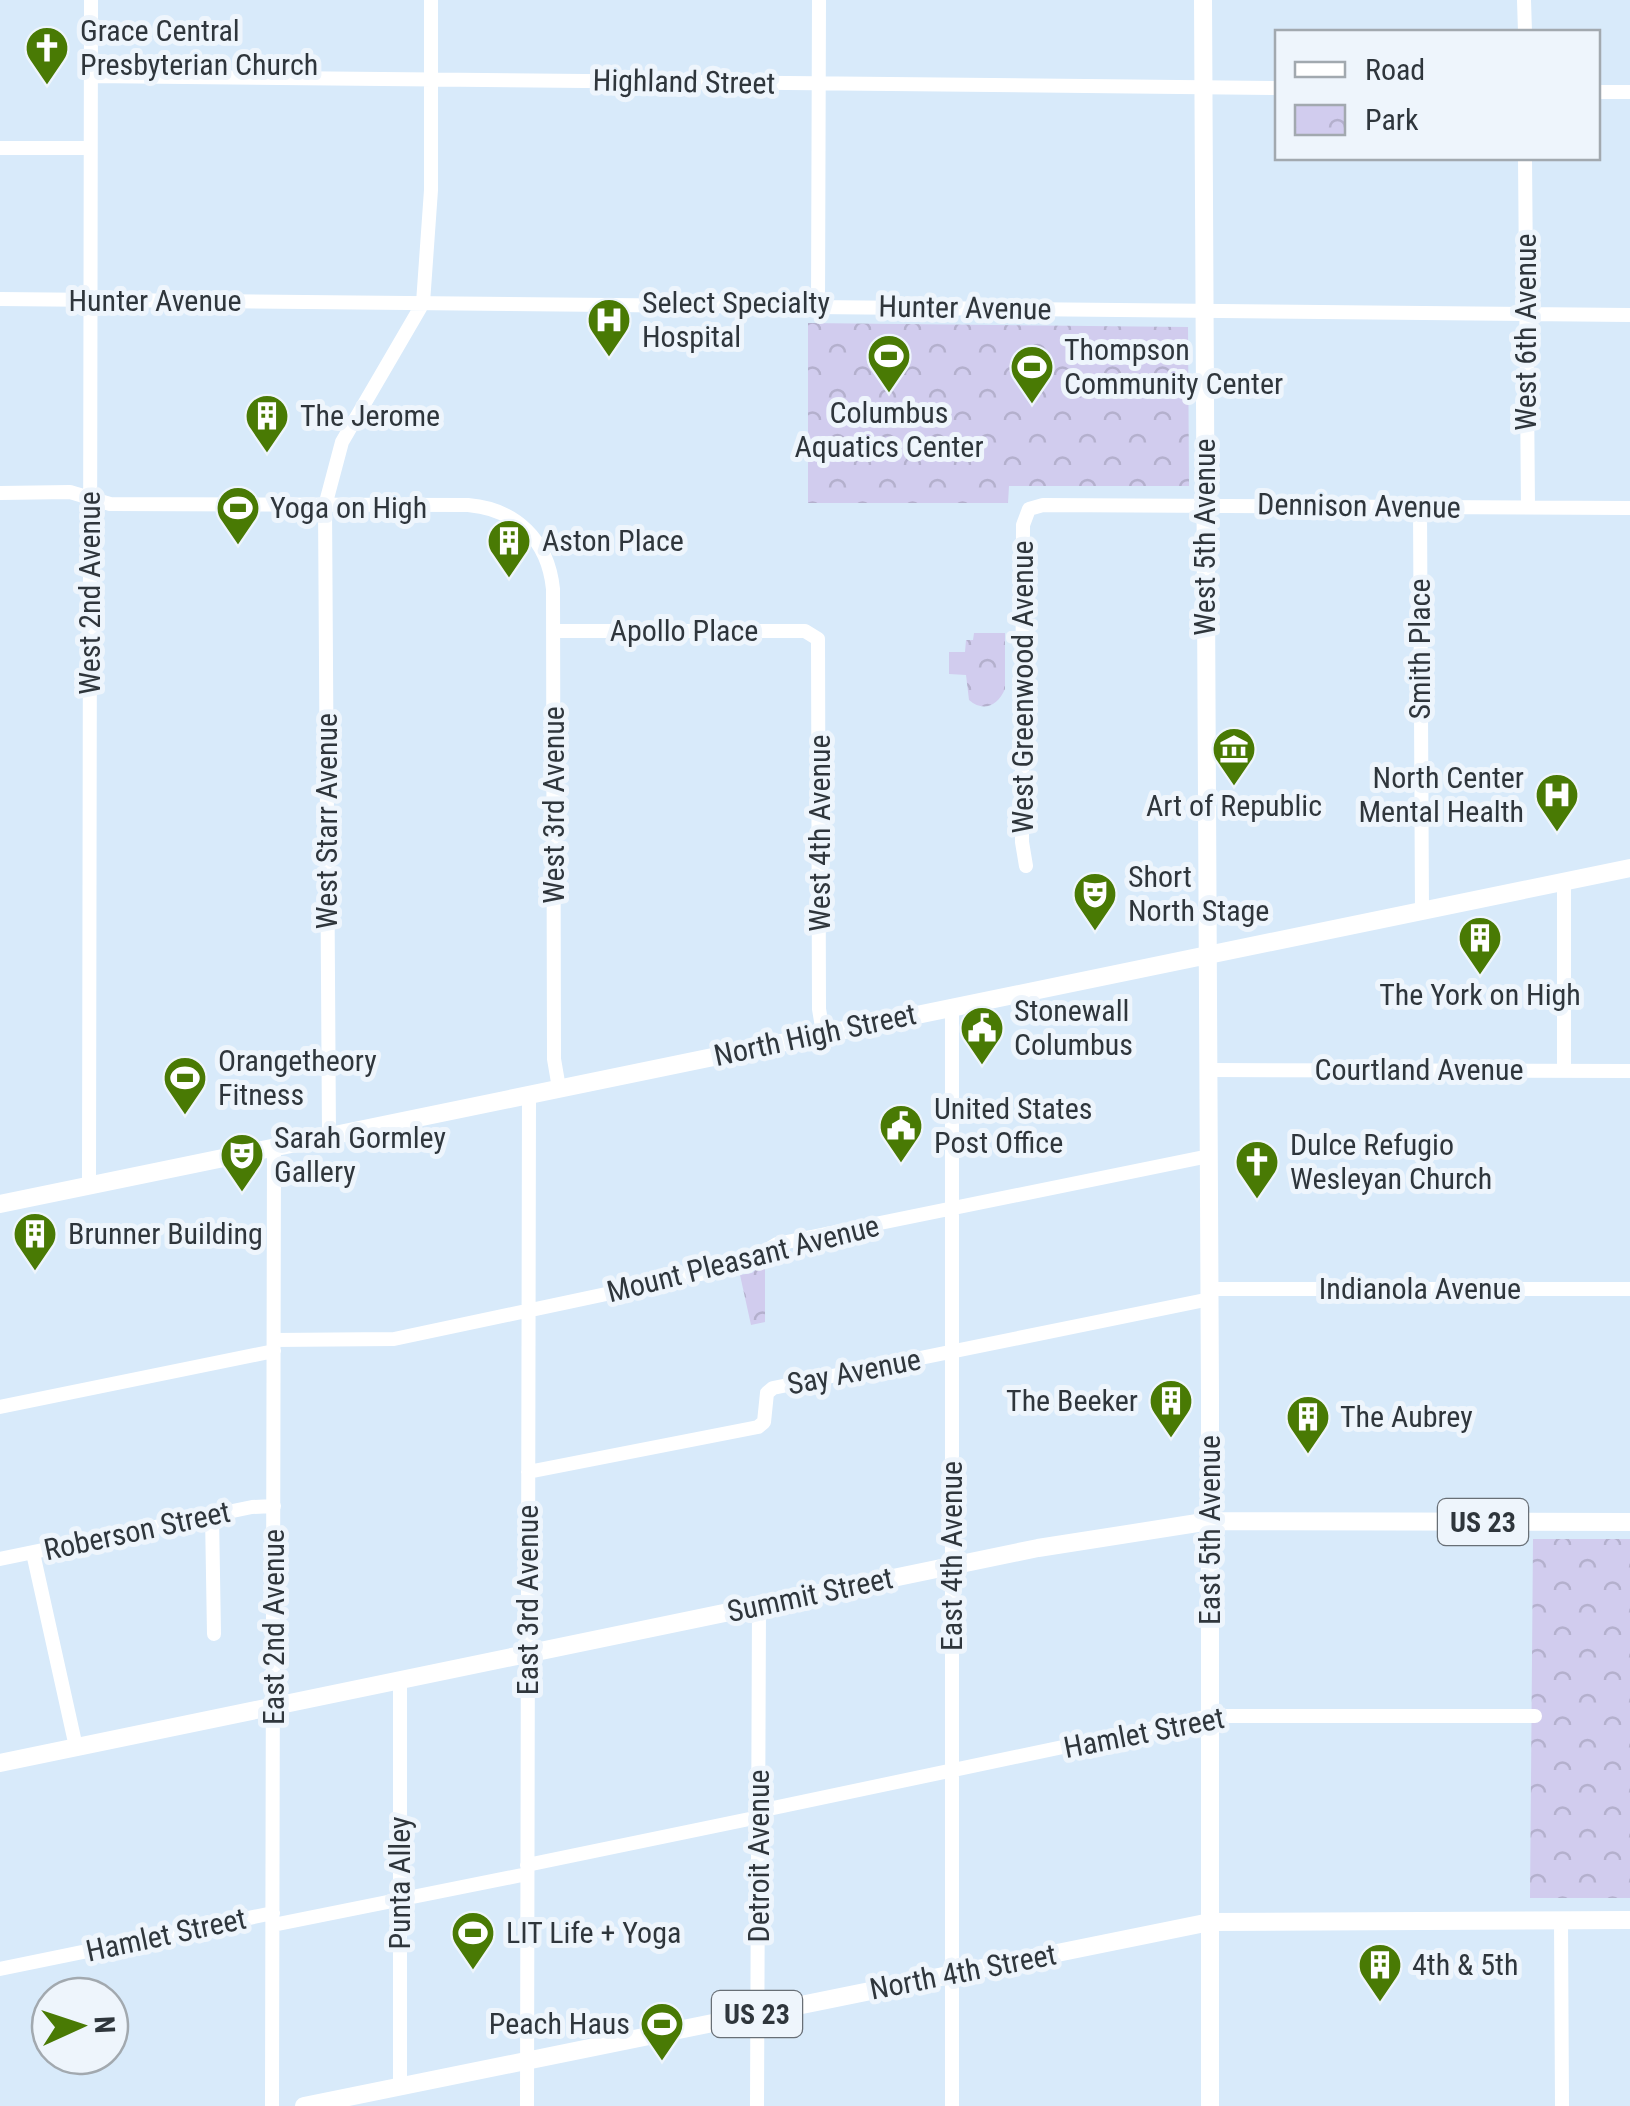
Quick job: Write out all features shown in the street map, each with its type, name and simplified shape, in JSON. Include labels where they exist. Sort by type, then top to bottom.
[{"type":"main road","name":"West 5th Avenue","points":[[1203,0],[1208,953]]},
{"type":"main road","name":"North High Street","points":[[0,1204],[1630,868]]},
{"type":"main road","name":"East 5th Avenue","points":[[1208,953],[1210,2106]]},
{"type":"main road","name":"Summit Street","points":[[0,1763],[1038,1548],[1210,1521],[1630,1522]]},
{"type":"main road","name":"North 4th Street","points":[[304,2106],[1210,1922],[1630,1920]]},
{"type":"street","name":"West 2nd Avenue","points":[[89,1185],[91,0]]},
{"type":"street","points":[[0,493],[70,492],[110,504],[325,506],[342,442],[423,303],[430,239],[431,0]]},
{"type":"street","points":[[818,307],[819,0]]},
{"type":"street","points":[[1524,0],[1524,30]]},
{"type":"street","name":"Highland Street","points":[[91,76],[1275,88]]},
{"type":"street","points":[[1600,92],[1630,92]]},
{"type":"street","points":[[0,148],[90,148]]},
{"type":"street","name":"West 6th Avenue","points":[[1525,160],[1528,507]]},
{"type":"street","name":"Hunter Avenue","points":[[0,299],[1630,315]]},
{"type":"street","name":"Dennison Avenue","points":[[1030,509],[1043,504],[1630,508]]},
{"type":"street","name":"West 3rd Avenue","points":[[325,506],[484,506],[514,518],[527,529],[542,549],[552,573],[554,1059],[559,1088]]},
{"type":"street","name":"West Starr Avenue","points":[[325,506],[329,1136]]},
{"type":"street","name":"Smith Place","points":[[1420,506],[1422,912]]},
{"type":"street","name":"West Greenwood Avenue","points":[[1026,866],[1022,842],[1023,525],[1030,509]]},
{"type":"street","name":"Apollo Place","points":[[553,632],[814,634]]},
{"type":"street","name":"West 4th Avenue","points":[[814,634],[820,646],[819,1008],[823,1033]]},
{"type":"street","points":[[1564,882],[1564,1070]]},
{"type":"street","name":"East 4th Avenue","points":[[952,1006],[952,2106]]},
{"type":"street","name":"Courtland Avenue","points":[[1209,1070],[1630,1071]]},
{"type":"street","name":"East 3rd Avenue","points":[[528,2106],[529,1094]]},
{"type":"street","name":"East 2nd Avenue","points":[[272,2106],[274,1147]]},
{"type":"street","name":"Mount Pleasant Avenue","points":[[0,1407],[274,1346],[394,1339],[528,1312],[742,1265],[777,1244],[1209,1156]]},
{"type":"street","name":"Indianola Avenue","points":[[1210,1294],[1630,1289]]},
{"type":"street","name":"Say Avenue","points":[[528,1472],[758,1427],[764,1422],[766,1394],[773,1388],[1210,1294]]},
{"type":"street","name":"Roberson Street","points":[[0,1559],[274,1506]]},
{"type":"street","points":[[212,1516],[214,1634]]},
{"type":"street","points":[[34,1553],[76,1747]]},
{"type":"street","name":"Detroit Avenue","points":[[757,2106],[759,1606]]},
{"type":"street","name":"Punta Alley","points":[[400,1680],[400,2086]]},
{"type":"street","name":"Hamlet Street","points":[[0,1969],[400,1899],[759,1814],[1210,1716],[1535,1716]]},
{"type":"street","points":[[1561,1920],[1562,2106]]},
{"type":"green space","points":[[808,323],[1188,327],[1189,486],[1009,486],[1008,503],[808,503]]},
{"type":"green space","points":[[974,633],[1005,633],[1005,689],[999,699],[985,706],[969,700],[966,675],[949,674],[949,652],[965,652],[966,640],[973,640]]},
{"type":"green space","points":[[765,1261],[765,1322],[751,1325],[740,1275],[752,1273]]},
{"type":"green space","points":[[1533,1539],[1630,1539],[1630,1898],[1530,1898]]},
{"type":"place","name":"Grace Central Presbyterian Church","points":[[47,86]]},
{"type":"place","name":"Select Specialty Hospital","points":[[609,358]]},
{"type":"place","name":"Columbus Aquatics Center","points":[[889,394]]},
{"type":"place","name":"Thompson Community Center","points":[[1032,405]]},
{"type":"place","name":"The Jerome","points":[[267,454]]},
{"type":"place","name":"Yoga on High","points":[[238,546]]},
{"type":"place","name":"Aston Place","points":[[509,579]]},
{"type":"place","name":"Art of Republic","points":[[1234,787]]},
{"type":"place","name":"North Center Mental Health","points":[[1557,833]]},
{"type":"place","name":"Short North Stage","points":[[1095,932]]},
{"type":"place","name":"The York on High","points":[[1480,976]]},
{"type":"place","name":"Stonewall Columbus","points":[[982,1066]]},
{"type":"place","name":"Orangetheory Fitness","points":[[185,1116]]},
{"type":"place","name":"United States Post Office","points":[[901,1164]]},
{"type":"place","name":"Sarah Gormley Gallery","points":[[242,1193]]},
{"type":"place","name":"Dulce Refugio Wesleyan Church","points":[[1257,1200]]},
{"type":"place","name":"Brunner Building","points":[[35,1272]]},
{"type":"place","name":"The Beeker","points":[[1171,1439]]},
{"type":"place","name":"The Aubrey","points":[[1308,1455]]},
{"type":"place","name":"LIT Life + Yoga","points":[[473,1971]]},
{"type":"place","name":"4th & 5th","points":[[1380,2003]]},
{"type":"place","name":"Peach Haus","points":[[662,2062]]}]
